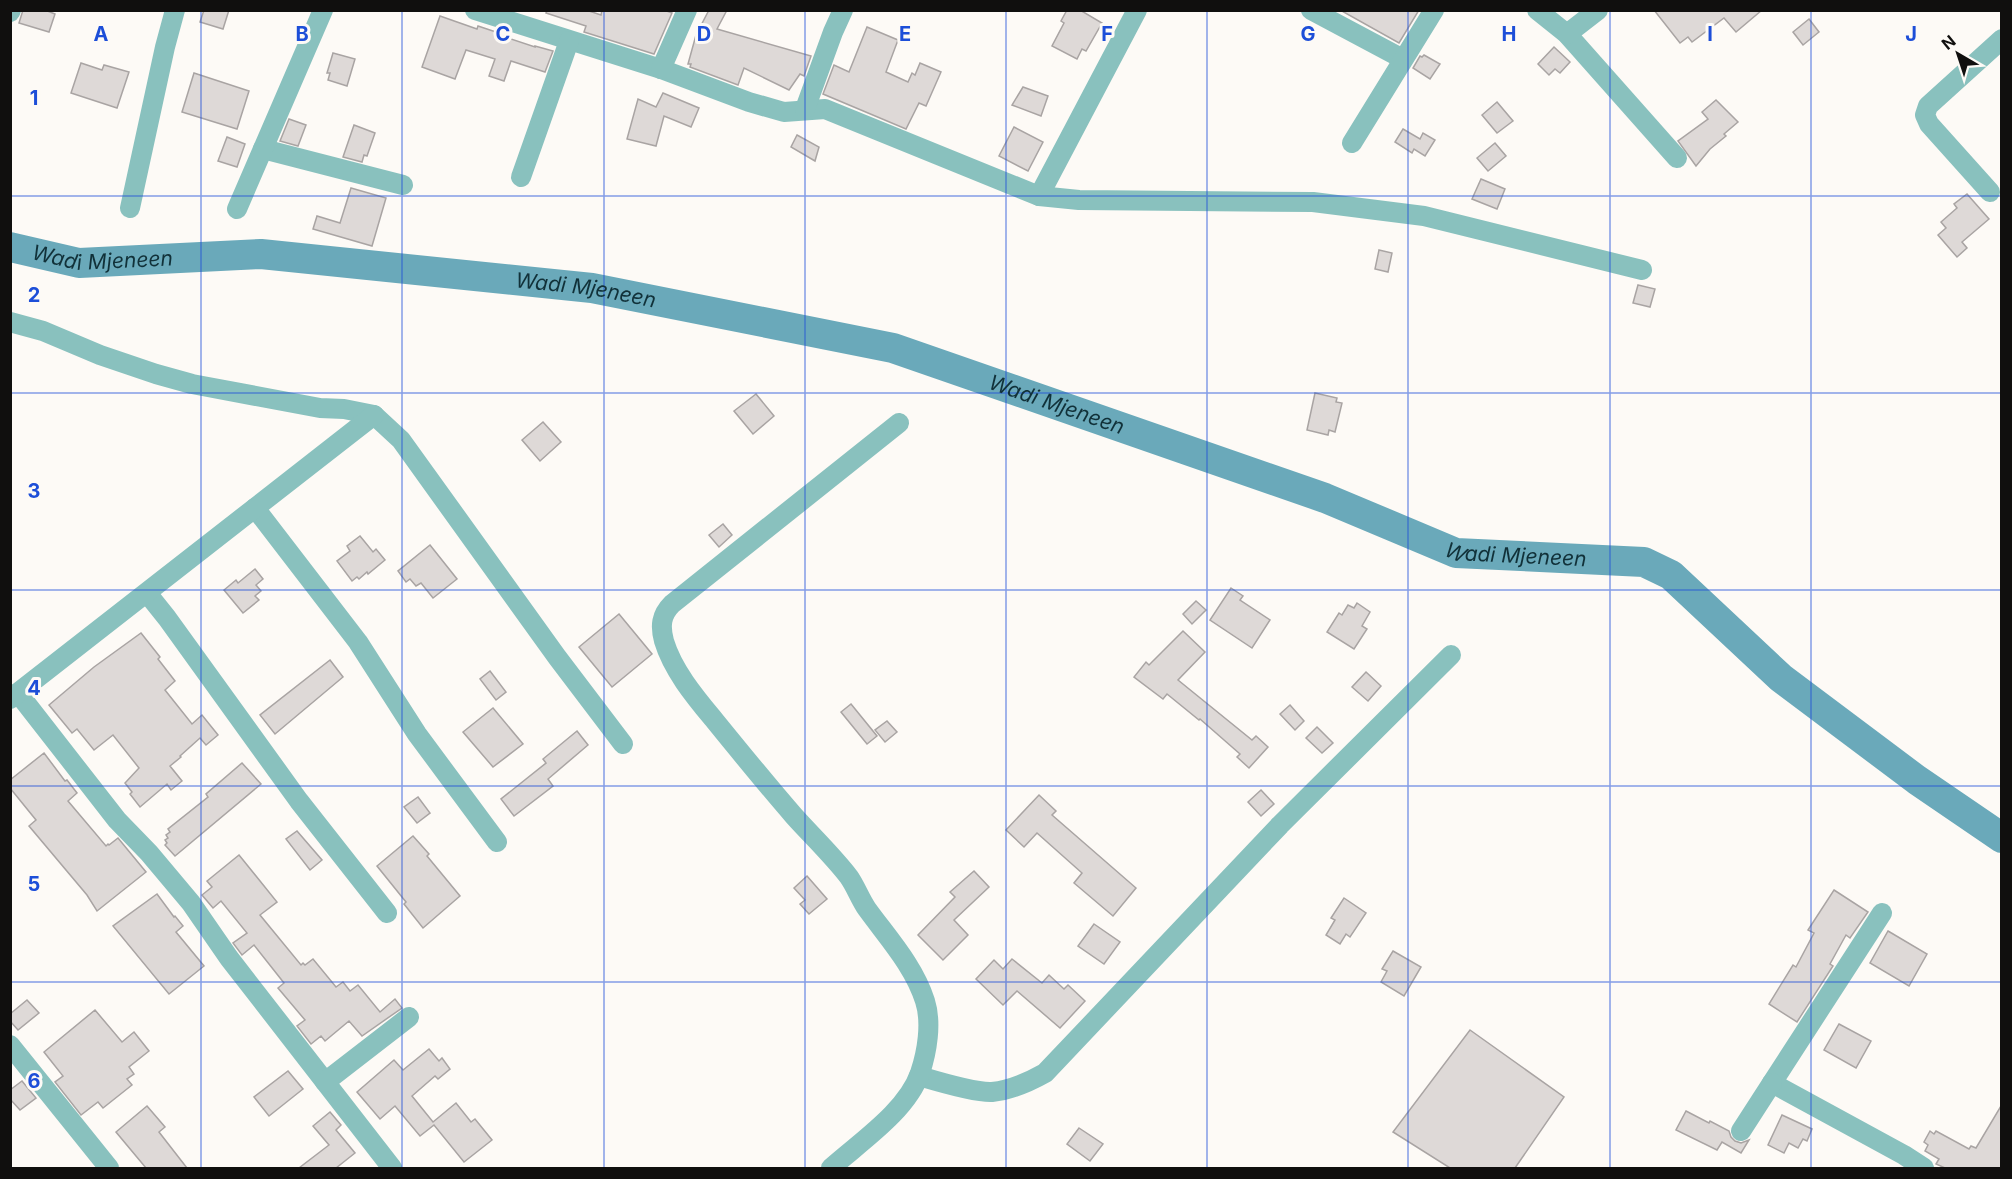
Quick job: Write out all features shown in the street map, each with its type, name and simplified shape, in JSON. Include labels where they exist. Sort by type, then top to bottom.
[{"type":"street","points":[[130,208],[175,10]]},
{"type":"street","points":[[237,209],[323,10]]},
{"type":"street","points":[[475,10],[661,69],[749,102],[784,112],[825,109],[1039,196],[1079,200],[1312,202],[1424,216],[1642,270]]},
{"type":"street","points":[[661,69],[687,10]]},
{"type":"street","points":[[805,109],[843,10]]},
{"type":"street","points":[[1039,196],[1137,10]]},
{"type":"street","points":[[1311,10],[1403,59]]},
{"type":"street","points":[[1352,143],[1434,10]]},
{"type":"street","points":[[1537,10],[1567,34],[1677,158]]},
{"type":"street","points":[[1567,34],[1598,10]]},
{"type":"street","points":[[1990,192],[1929,124],[1925,115],[1928,106],[2001,39]]},
{"type":"street","points":[[521,177],[569,41]]},
{"type":"street","points":[[263,149],[403,185]]},
{"type":"street","points":[[10,322],[145,370],[192,384],[320,408],[344,409],[374,415],[401,440],[557,657],[623,744]]},
{"type":"street","points":[[374,415],[14,696],[117,820],[149,852],[191,903],[229,958],[392,1168]]},
{"type":"street","points":[[831,1168],[892,1115],[907,1097],[919,1076],[925,1056],[928,1014],[925,1001],[892,940],[866,907],[849,878],[768,786],[700,703],[669,655],[662,624],[664,612],[672,604],[899,423]]},
{"type":"street","points":[[255,508],[357,642],[417,734],[497,842]]},
{"type":"street","points":[[147,592],[306,810],[387,913]]},
{"type":"street","points":[[919,1076],[946,1084],[991,1092],[1026,1084],[1045,1073],[1280,825],[1451,655]]},
{"type":"street","points":[[1741,1131],[1882,913]]},
{"type":"street","points":[[326,1082],[409,1017]]},
{"type":"street","points":[[10,1045],[109,1168]]},
{"type":"street","points":[[1772,1083],[1924,1168]]},
{"type":"building","points":[[23,10],[45,10],[55,14],[49,32],[19,23]]},
{"type":"building","points":[[204,10],[229,10],[223,29],[200,22]]},
{"type":"building","points":[[547,10],[586,10],[601,15],[602,10],[664,10],[672,13],[654,54],[584,32],[586,26],[546,13]]},
{"type":"building","points":[[709,10],[727,10],[717,29],[811,56],[804,76],[800,74],[789,90],[744,68],[738,85],[690,67],[691,64],[688,64],[696,35]]},
{"type":"building","points":[[1067,10],[1080,10],[1102,23],[1086,51],[1082,49],[1077,59],[1052,46],[1064,23],[1061,21]]},
{"type":"building","points":[[1340,10],[1419,10],[1399,43]]},
{"type":"building","points":[[1654,10],[1762,10],[1736,32],[1724,18],[1692,42],[1688,37],[1680,43]]},
{"type":"building","points":[[440,16],[553,51],[545,72],[511,61],[504,81],[489,76],[495,59],[466,50],[455,79],[422,67]]},
{"type":"building","points":[[1809,19],[1819,32],[1803,45],[1793,32]]},
{"type":"building","points":[[867,27],[898,40],[886,72],[908,82],[912,73],[915,75],[920,63],[941,72],[926,106],[919,103],[906,129],[823,94],[834,65],[849,72]]},
{"type":"building","points":[[1554,47],[1570,62],[1560,73],[1555,69],[1549,75],[1538,64]]},
{"type":"building","points":[[333,53],[355,59],[347,86],[328,80],[330,73],[327,73]]},
{"type":"building","points":[[1424,55],[1440,64],[1430,79],[1413,68],[1420,56]]},
{"type":"building","points":[[81,63],[102,70],[104,65],[129,72],[117,108],[71,93]]},
{"type":"building","points":[[194,73],[249,91],[237,129],[182,112]]},
{"type":"building","points":[[1023,87],[1048,96],[1041,116],[1012,105]]},
{"type":"building","points":[[663,93],[699,108],[691,127],[664,116],[656,146],[627,139],[638,99],[656,107]]},
{"type":"building","points":[[1716,100],[1738,122],[1724,134],[1726,136],[1710,149],[1696,166],[1678,141],[1708,119],[1702,112]]},
{"type":"building","points":[[1497,102],[1513,121],[1497,133],[1482,115]]},
{"type":"building","points":[[289,119],[306,125],[298,146],[280,141]]},
{"type":"building","points":[[354,125],[375,133],[367,156],[364,155],[362,162],[343,157]]},
{"type":"building","points":[[1014,127],[1043,142],[1028,171],[999,156]]},
{"type":"building","points":[[1403,129],[1420,139],[1423,133],[1435,140],[1425,156],[1414,149],[1412,153],[1395,142]]},
{"type":"building","points":[[797,135],[819,147],[815,161],[791,147]]},
{"type":"building","points":[[227,137],[245,144],[237,167],[218,161]]},
{"type":"building","points":[[1495,143],[1506,156],[1488,171],[1477,158]]},
{"type":"building","points":[[1481,179],[1505,189],[1497,209],[1472,199]]},
{"type":"building","points":[[351,188],[386,198],[372,246],[313,229],[317,216],[340,223]]},
{"type":"building","points":[[1967,194],[1989,219],[1962,242],[1967,248],[1957,257],[1938,235],[1946,228],[1941,222],[1957,208],[1954,204]]},
{"type":"building","points":[[1379,250],[1392,253],[1388,272],[1375,269]]},
{"type":"building","points":[[1638,285],[1655,289],[1650,307],[1633,303]]},
{"type":"building","points":[[1315,393],[1337,398],[1336,402],[1342,403],[1335,432],[1329,430],[1328,435],[1307,430]]},
{"type":"building","points":[[756,394],[774,416],[753,434],[734,411]]},
{"type":"building","points":[[543,422],[561,442],[540,461],[522,440]]},
{"type":"building","points":[[723,524],[732,535],[719,547],[709,535]]},
{"type":"building","points":[[360,536],[373,552],[376,549],[385,560],[368,574],[367,572],[359,579],[357,577],[352,581],[337,561],[350,551],[347,546]]},
{"type":"building","points":[[430,545],[457,579],[433,598],[421,583],[416,586],[410,579],[406,582],[398,571]]},
{"type":"building","points":[[255,569],[263,579],[256,585],[261,591],[255,596],[259,600],[243,613],[224,590],[236,580],[238,583]]},
{"type":"building","points":[[1231,588],[1243,596],[1240,600],[1270,620],[1252,648],[1210,620]]},
{"type":"building","points":[[1196,601],[1206,610],[1192,624],[1183,614]]},
{"type":"building","points":[[1357,603],[1370,612],[1362,626],[1367,629],[1354,649],[1327,632],[1339,613],[1342,615],[1348,605],[1354,608]]},
{"type":"building","points":[[619,614],[652,654],[612,687],[579,647]]},
{"type":"building","points":[[1183,631],[1205,652],[1178,680],[1252,740],[1256,736],[1268,747],[1249,768],[1237,757],[1240,754],[1200,719],[1167,694],[1163,699],[1134,677],[1146,662],[1149,665]]},
{"type":"building","points":[[141,633],[175,681],[165,690],[192,724],[202,715],[218,735],[206,745],[200,738],[180,756],[170,766],[182,781],[171,790],[167,784],[140,807],[125,783],[139,768],[113,735],[94,750],[77,729],[72,733],[49,705],[94,667]]},
{"type":"building","points":[[330,660],[343,677],[275,734],[260,715]]},
{"type":"building","points":[[490,671],[506,692],[496,700],[480,679]]},
{"type":"building","points":[[1366,672],[1381,686],[1368,701],[1352,687]]},
{"type":"building","points":[[851,704],[877,736],[867,744],[841,712]]},
{"type":"building","points":[[1290,705],[1304,721],[1295,730],[1280,714]]},
{"type":"building","points":[[493,708],[523,744],[493,767],[463,732]]},
{"type":"building","points":[[887,721],[897,732],[885,742],[875,730]]},
{"type":"building","points":[[1317,727],[1333,743],[1322,753],[1306,738]]},
{"type":"building","points":[[577,731],[588,745],[548,779],[553,786],[514,816],[501,799],[546,763],[543,759]]},
{"type":"building","points":[[44,753],[77,793],[68,801],[106,846],[118,838],[146,872],[97,911],[87,895],[29,826],[36,820],[10,788],[10,780]]},
{"type":"building","points":[[242,763],[261,784],[175,856],[165,845],[167,843],[165,840],[168,838],[166,835],[170,832],[168,829],[208,797],[206,794]]},
{"type":"building","points":[[1261,790],[1274,804],[1261,816],[1248,802]]},
{"type":"building","points":[[1039,795],[1056,811],[1052,815],[1136,888],[1113,916],[1074,883],[1082,873],[1037,833],[1024,847],[1006,830]]},
{"type":"building","points":[[418,797],[430,813],[417,823],[404,807]]},
{"type":"building","points":[[297,831],[322,860],[310,870],[286,839]]},
{"type":"building","points":[[413,836],[460,896],[423,928],[404,904],[406,902],[377,866]]},
{"type":"building","points":[[239,855],[277,902],[260,915],[301,965],[313,959],[336,987],[343,982],[350,991],[358,985],[380,1012],[395,999],[402,1008],[362,1036],[349,1021],[325,1041],[321,1036],[311,1044],[297,1026],[305,1020],[278,988],[284,983],[254,945],[242,955],[233,943],[247,933],[221,901],[213,908],[202,895],[212,887],[207,881]]},
{"type":"building","points":[[974,871],[989,887],[954,920],[968,935],[943,960],[918,935],[955,897],[950,892]]},
{"type":"building","points":[[807,876],[827,899],[809,914],[800,904],[805,900],[794,888]]},
{"type":"building","points":[[1834,890],[1868,912],[1850,938],[1846,935],[1830,964],[1833,966],[1797,1022],[1769,1004],[1793,965],[1796,967],[1814,933],[1808,930]]},
{"type":"building","points":[[157,894],[183,926],[176,932],[204,966],[169,994],[113,926]]},
{"type":"building","points":[[1344,898],[1366,913],[1350,937],[1346,934],[1340,944],[1326,935],[1335,920],[1331,918]]},
{"type":"building","points":[[1094,924],[1120,942],[1104,964],[1078,946]]},
{"type":"building","points":[[1888,931],[1927,954],[1909,986],[1870,963]]},
{"type":"building","points":[[1393,951],[1421,967],[1404,996],[1381,982],[1387,971],[1382,969]]},
{"type":"building","points":[[1012,959],[1042,983],[1049,975],[1064,989],[1068,985],[1085,1001],[1060,1028],[1017,991],[1003,1005],[976,979],[994,960],[1003,969]]},
{"type":"building","points":[[27,1000],[39,1013],[18,1030],[10,1021],[10,1014]]},
{"type":"building","points":[[95,1010],[122,1042],[134,1032],[149,1051],[129,1067],[134,1074],[127,1079],[132,1085],[103,1108],[98,1102],[81,1115],[55,1082],[63,1076],[44,1052]]},
{"type":"building","points":[[1839,1024],[1871,1041],[1856,1068],[1824,1050]]},
{"type":"building","points":[[1470,1030],[1564,1097],[1515,1168],[1450,1168],[1393,1132]]},
{"type":"building","points":[[429,1049],[439,1061],[442,1058],[450,1069],[438,1079],[435,1076],[412,1096],[433,1122],[456,1103],[471,1122],[475,1119],[492,1140],[464,1162],[434,1125],[420,1136],[395,1106],[380,1119],[357,1092],[394,1060],[403,1070]]},
{"type":"building","points":[[288,1071],[303,1089],[269,1116],[254,1097]]},
{"type":"building","points":[[22,1081],[36,1098],[20,1110],[10,1099],[10,1090]]},
{"type":"building","points":[[147,1106],[165,1127],[159,1132],[187,1168],[146,1168],[116,1132]]},
{"type":"building","points":[[2001,1106],[2001,1168],[1945,1168],[1936,1164],[1939,1159],[1925,1151],[1928,1145],[1924,1142],[1930,1131],[1934,1134],[1936,1131],[1969,1149],[1971,1146],[1976,1148]]},
{"type":"building","points":[[1686,1111],[1729,1131],[1735,1141],[1741,1143],[1749,1140],[1741,1153],[1722,1142],[1717,1150],[1676,1130]]},
{"type":"building","points":[[330,1112],[341,1125],[336,1130],[355,1153],[336,1168],[299,1168],[329,1145],[313,1126]]},
{"type":"building","points":[[1782,1115],[1812,1129],[1807,1141],[1803,1139],[1798,1148],[1789,1143],[1784,1153],[1768,1145]]},
{"type":"building","points":[[1079,1128],[1103,1144],[1090,1161],[1067,1144]]},
{"type":"waterway","name":"Wadi Mjeneen","points":[[10,247],[79,263],[261,254],[592,288],[893,348],[1325,498],[1456,553],[1644,562],[1671,575],[1781,678],[1917,780],[2002,838]]}]
